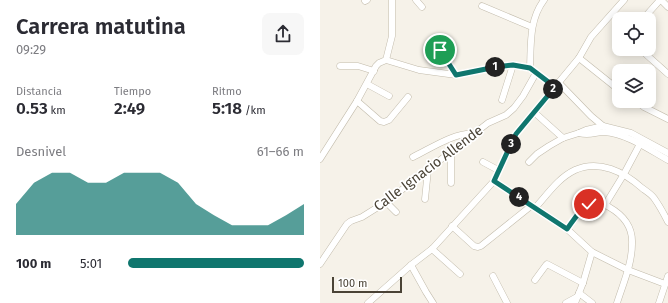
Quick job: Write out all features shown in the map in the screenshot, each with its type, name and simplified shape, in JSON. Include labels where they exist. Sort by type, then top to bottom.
[{"type":"street","points":[[386,60],[392,36],[392,0]]},
{"type":"street","points":[[416,0],[422,7]]},
{"type":"street","points":[[530,68],[532,27],[544,0]]},
{"type":"street","points":[[368,303],[432,249],[494,181],[516,134],[579,58],[591,37],[624,0]]},
{"type":"street","points":[[650,12],[661,0],[668,7]]},
{"type":"street","points":[[482,6],[532,27]]},
{"type":"street","points":[[440,50],[456,75]]},
{"type":"street","points":[[648,56],[668,74]]},
{"type":"street","points":[[579,58],[612,84]]},
{"type":"street","points":[[320,159],[379,63],[386,60],[420,70],[456,75],[513,65],[530,68],[557,85],[603,126],[631,133],[668,153]]},
{"type":"street","points":[[502,100],[513,65]]},
{"type":"street","points":[[340,66],[358,66],[374,71]]},
{"type":"street","name":"Calle Ignacio Allende","points":[[320,264],[347,224],[362,217],[386,202],[488,123],[502,117],[510,111],[523,96],[536,73]]},
{"type":"street","points":[[367,84],[389,96]]},
{"type":"street","points":[[357,101],[380,121],[384,122],[389,120],[408,97]]},
{"type":"street","points":[[646,108],[668,119]]},
{"type":"street","points":[[534,112],[563,138]]},
{"type":"street","points":[[529,162],[537,154],[563,138],[603,126]]},
{"type":"street","points":[[579,133],[587,135],[607,133],[630,139],[668,160]]},
{"type":"street","points":[[413,157],[453,137],[462,134],[474,134]]},
{"type":"street","points":[[605,205],[640,144]]},
{"type":"street","points":[[451,152],[451,183]]},
{"type":"street","points":[[483,162],[498,170]]},
{"type":"street","points":[[452,226],[474,246],[481,246],[533,207],[568,174],[583,167],[601,166],[624,174],[639,184],[653,197],[668,222]]},
{"type":"street","points":[[425,199],[428,170]]},
{"type":"street","points":[[494,181],[567,229],[592,252],[628,270],[666,284]]},
{"type":"street","points":[[386,202],[396,212]]},
{"type":"street","points":[[567,229],[585,206],[597,202],[617,212],[628,225],[631,232],[631,257],[617,303]]},
{"type":"street","points":[[432,249],[460,274]]},
{"type":"street","points":[[577,298],[592,252]]},
{"type":"street","points":[[535,280],[548,264],[583,283]]},
{"type":"street","points":[[412,265],[433,303]]},
{"type":"street","points":[[493,276],[507,303]]},
{"type":"street","points":[[659,303],[668,276]]},
{"type":"street","points":[[566,303],[577,298],[592,303]]},
{"type":"route","points":[[440,50],[456,75],[513,65],[530,68],[555,87],[516,134],[494,181],[567,229],[585,206],[589,204]]}]
